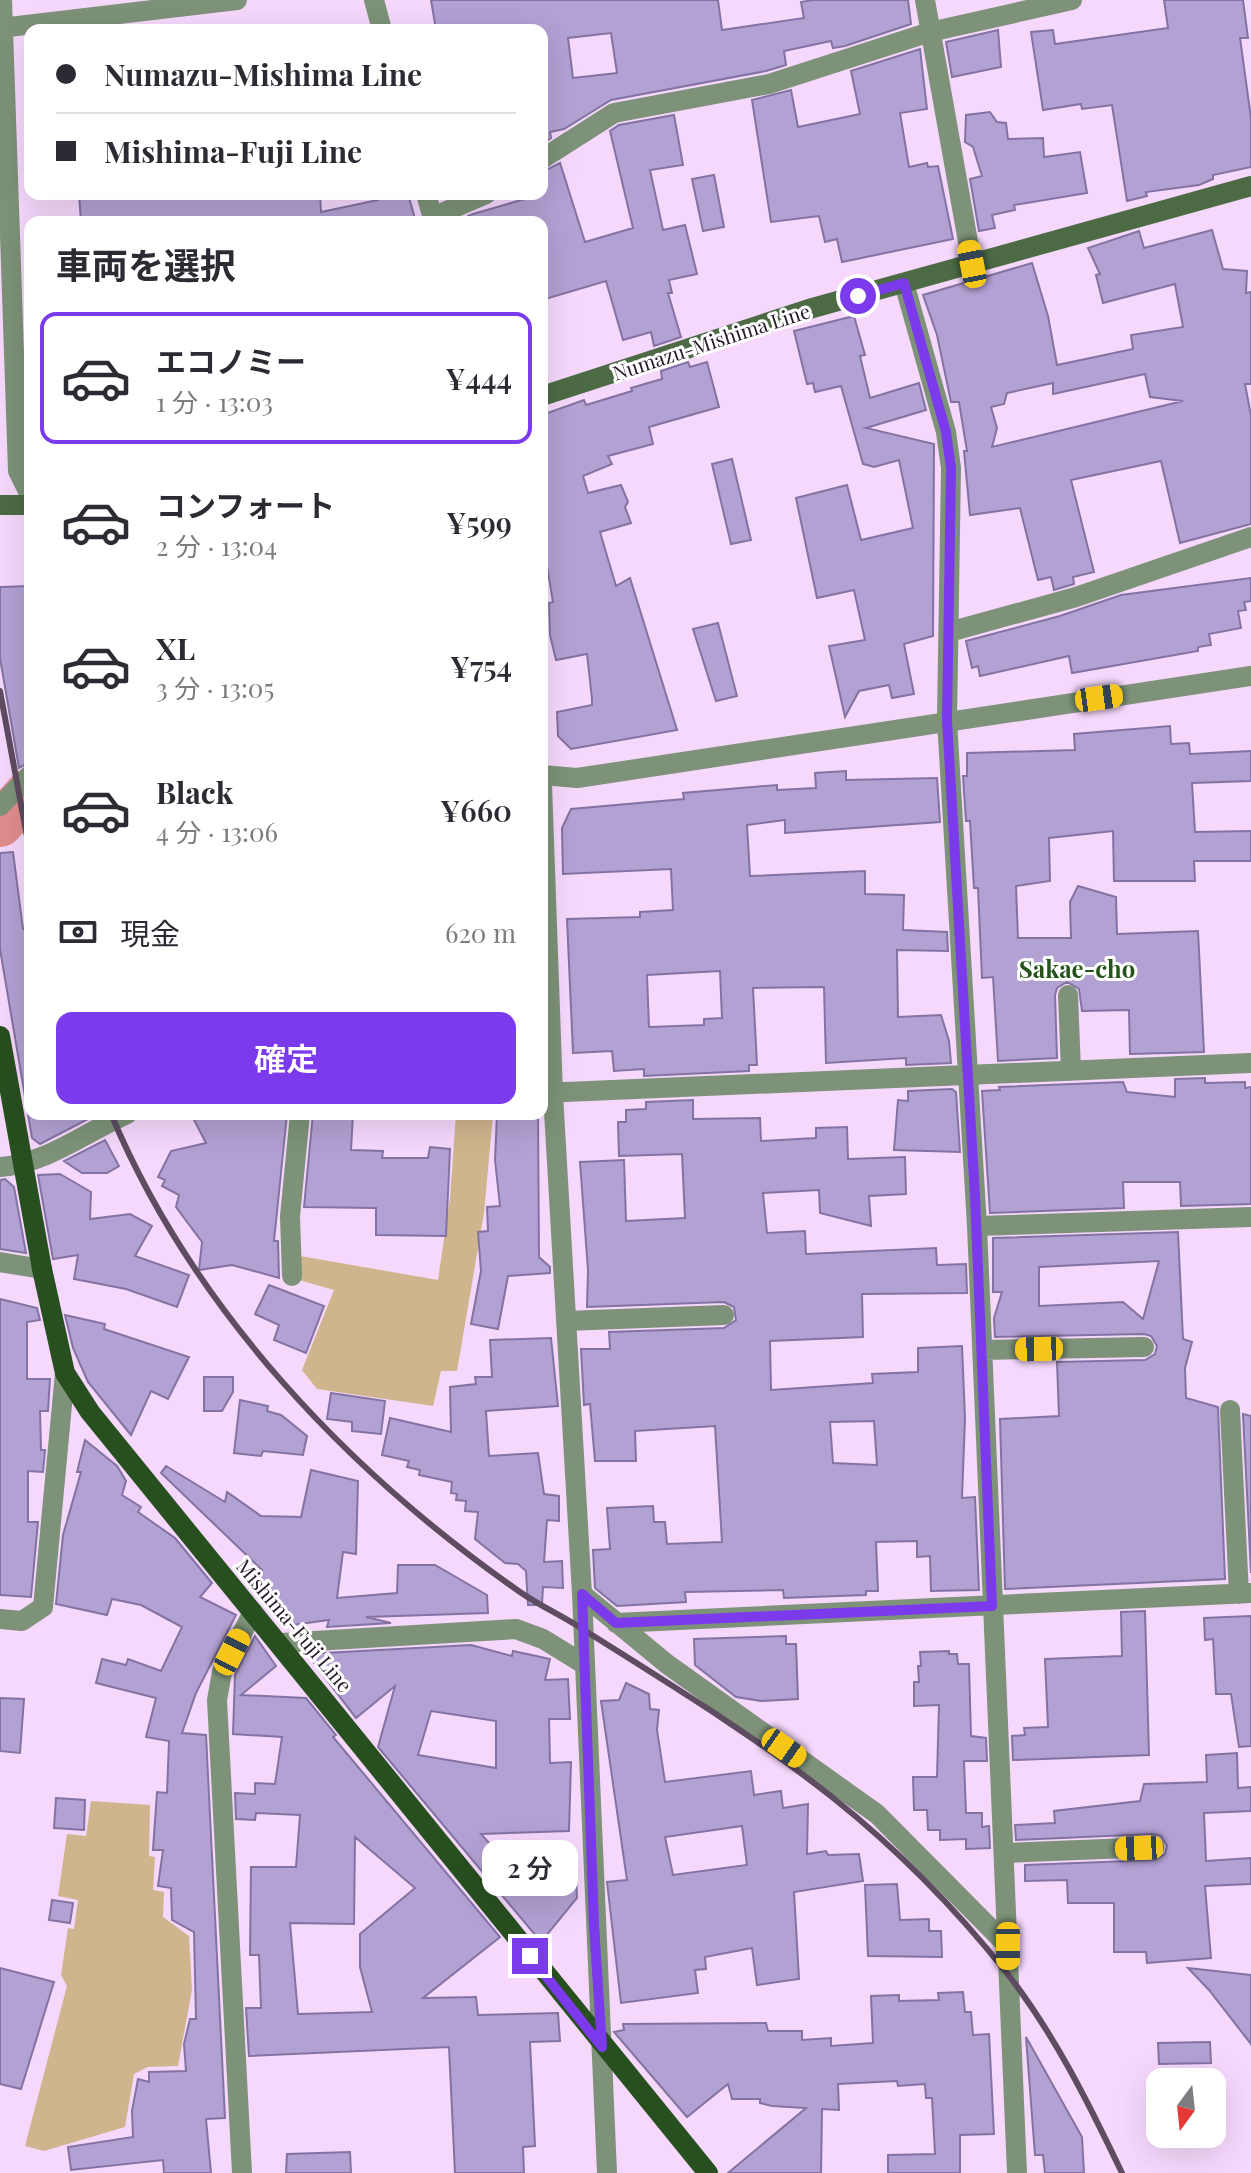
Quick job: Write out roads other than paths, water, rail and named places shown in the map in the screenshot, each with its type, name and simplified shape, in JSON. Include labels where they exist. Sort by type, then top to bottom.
[{"type":"main road","name":"Numazu-Mishima Line","points":[[548,394],[725,335],[1251,186]]},
{"type":"main road","points":[[0,505],[24,505]]},
{"type":"main road","name":"Mishima-Fuji Line","points":[[0,1036],[42,1269],[65,1373],[90,1412],[281,1643],[602,2047],[708,2173]]},
{"type":"street","points":[[2,0],[6,261],[18,471],[24,483]]},
{"type":"street","points":[[26,24],[134,6],[237,0]]},
{"type":"street","points":[[374,0],[380,24]]},
{"type":"street","points":[[925,0],[972,264]]},
{"type":"street","points":[[548,155],[614,113],[769,84],[930,32],[1072,0]]},
{"type":"street","points":[[2,28],[24,24]]},
{"type":"street","points":[[441,216],[474,200]]},
{"type":"street","points":[[904,283],[946,432],[951,468],[947,720],[983,1350],[1017,2173]]},
{"type":"street","points":[[949,632],[1076,597],[1251,537]]},
{"type":"street","points":[[548,776],[577,778],[1251,676]]},
{"type":"street","points":[[0,806],[24,781]]},
{"type":"street","points":[[1068,995],[1071,1071]]},
{"type":"street","points":[[607,2173],[582,1663],[582,1594],[566,1321],[548,1094],[1251,1063]]},
{"type":"street","points":[[0,1167],[22,1165],[115,1120]]},
{"type":"street","points":[[292,1276],[290,1216],[299,1120]]},
{"type":"street","points":[[977,1226],[1251,1217]]},
{"type":"street","points":[[0,1262],[42,1269]]},
{"type":"street","points":[[566,1321],[724,1315]]},
{"type":"street","points":[[983,1350],[1144,1347]]},
{"type":"street","points":[[0,1619],[22,1621],[43,1607],[65,1373]]},
{"type":"street","points":[[616,1623],[1245,1594],[1230,1410]]},
{"type":"street","points":[[582,1594],[667,1664],[877,1814],[1008,1946]]},
{"type":"street","points":[[242,2173],[217,1700],[222,1672],[253,1612]]},
{"type":"street","points":[[281,1643],[516,1629],[543,1639],[582,1663]]},
{"type":"street","points":[[1004,1853],[1154,1847]]},
{"type":"waterway","points":[[0,824],[24,798]]},
{"type":"railway","points":[[0,691],[24,821]]},
{"type":"railway","points":[[114,1120],[145,1186],[185,1254],[231,1319],[282,1381],[395,1494],[456,1545],[528,1597],[711,1710],[773,1753],[856,1817],[924,1880],[967,1925],[1040,2019],[1070,2070],[1122,2173]]},
{"type":"district","name":"Sakae-cho","points":[[1077,968]]}]
